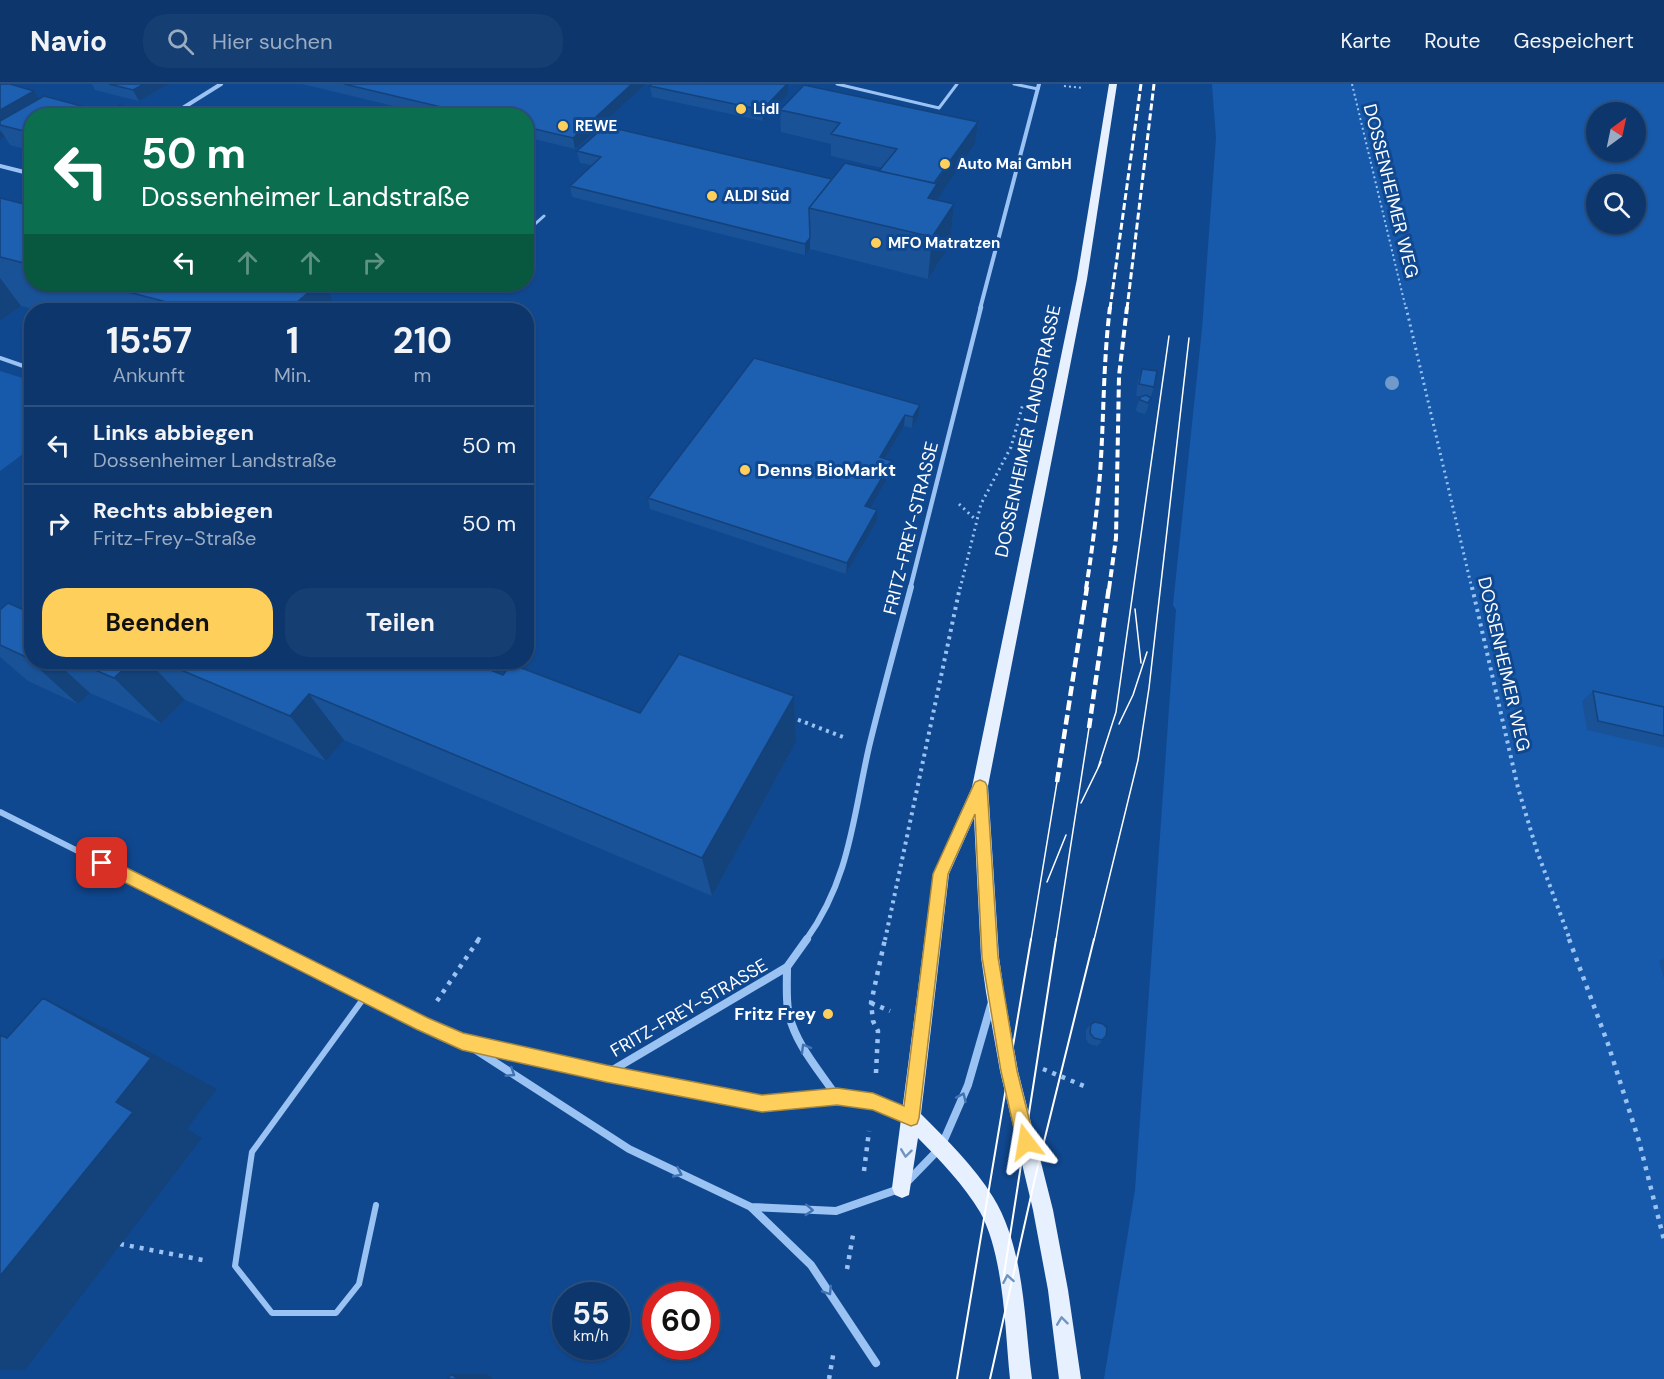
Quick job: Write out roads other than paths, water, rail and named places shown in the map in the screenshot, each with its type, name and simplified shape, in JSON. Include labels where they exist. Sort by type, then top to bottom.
[{"type":"main road","name":"DOSSENHEIMER LANDSTRASSE","points":[[1070,1379],[1058,1290],[1043,1210],[1009,1071],[995,992],[990,957],[980,786],[1082,279],[1113,84]]},
{"type":"main road","name":"DOSSENHEIMER LANDSTRASSE","points":[[902,1188],[940,874],[980,786]]},
{"type":"main road","points":[[911,1118],[940,1147],[987,1206],[998,1232],[1010,1287],[1021,1379]]},
{"type":"street","points":[[183,108],[221,84]]},
{"type":"street","name":"FRITZ-FREY-STRASSE","points":[[606,1074],[787,967],[814,929],[841,875],[848,853],[869,747],[906,612],[954,422],[961,382],[1038,86]]},
{"type":"street","points":[[0,166],[24,172]]},
{"type":"street","name":"FRITZ-FREY-STRASSE","points":[[0,812],[422,1024],[462,1041],[628,1149],[751,1207],[811,1265],[876,1363]]},
{"type":"street","name":"FRITZ-FREY-STRASSE","points":[[787,967],[788,1011],[793,1026],[837,1097]]},
{"type":"street","name":"DOSSENHEIMER LANDSTRASSE","points":[[902,1188],[940,1147],[968,1085],[995,992]]},
{"type":"street","name":"FRITZ-FREY-STRASSE","points":[[462,1041],[606,1074],[762,1104],[837,1097],[873,1101],[911,1118]]},
{"type":"street","name":"FRITZ-FREY-STRASSE","points":[[751,1207],[836,1211],[902,1188]]},
{"type":"lane","points":[[837,84],[939,108],[957,84]]},
{"type":"lane","points":[[1014,84],[1038,86]]},
{"type":"lane","points":[[534,225],[544,216]]},
{"type":"lane","points":[[0,358],[24,366]]},
{"type":"lane","points":[[366,995],[252,1152],[235,1266],[272,1313],[336,1312],[359,1284],[376,1205]]},
{"type":"tram line","points":[[1098,768],[1116,712],[1169,336]]},
{"type":"tram line","points":[[1094,940],[1138,760],[1149,688],[1189,338]]},
{"type":"tram line","points":[[1135,609],[1141,663]]},
{"type":"tram line","points":[[1119,724],[1133,695],[1147,652]]},
{"type":"tram line","points":[[1056,940],[1089,728]]},
{"type":"tram line","points":[[1081,803],[1101,762]]},
{"type":"tram line","points":[[1031,940],[1057,782]]},
{"type":"tram line","points":[[1047,882],[1066,835]]},
{"type":"tram line","points":[[957,1379],[1031,939]]},
{"type":"tram line","points":[[1003,1281],[1056,939]]},
{"type":"tram line","points":[[990,1379],[1035,1178],[1094,939]]},
{"type":"railway","points":[[1110,309],[1141,84]]},
{"type":"railway","points":[[1127,309],[1154,84]]},
{"type":"railway","points":[[1086,589],[1100,474],[1110,307]]},
{"type":"railway","points":[[1109,589],[1116,538],[1119,376],[1127,307]]},
{"type":"railway","points":[[1057,782],[1087,587]]},
{"type":"railway","points":[[1089,728],[1109,587]]},
{"type":"place","name":"Lidl","points":[[741,109]]},
{"type":"place","name":"REWE","points":[[563,126]]},
{"type":"place","name":"Auto Mai GmbH","points":[[945,164]]},
{"type":"place","name":"ALDI Süd","points":[[712,196]]},
{"type":"place","name":"MFO Matratzen","points":[[876,243]]},
{"type":"place","name":"Denns BioMarkt","points":[[745,470]]},
{"type":"place","name":"Fritz Frey","points":[[828,1014]]}]
